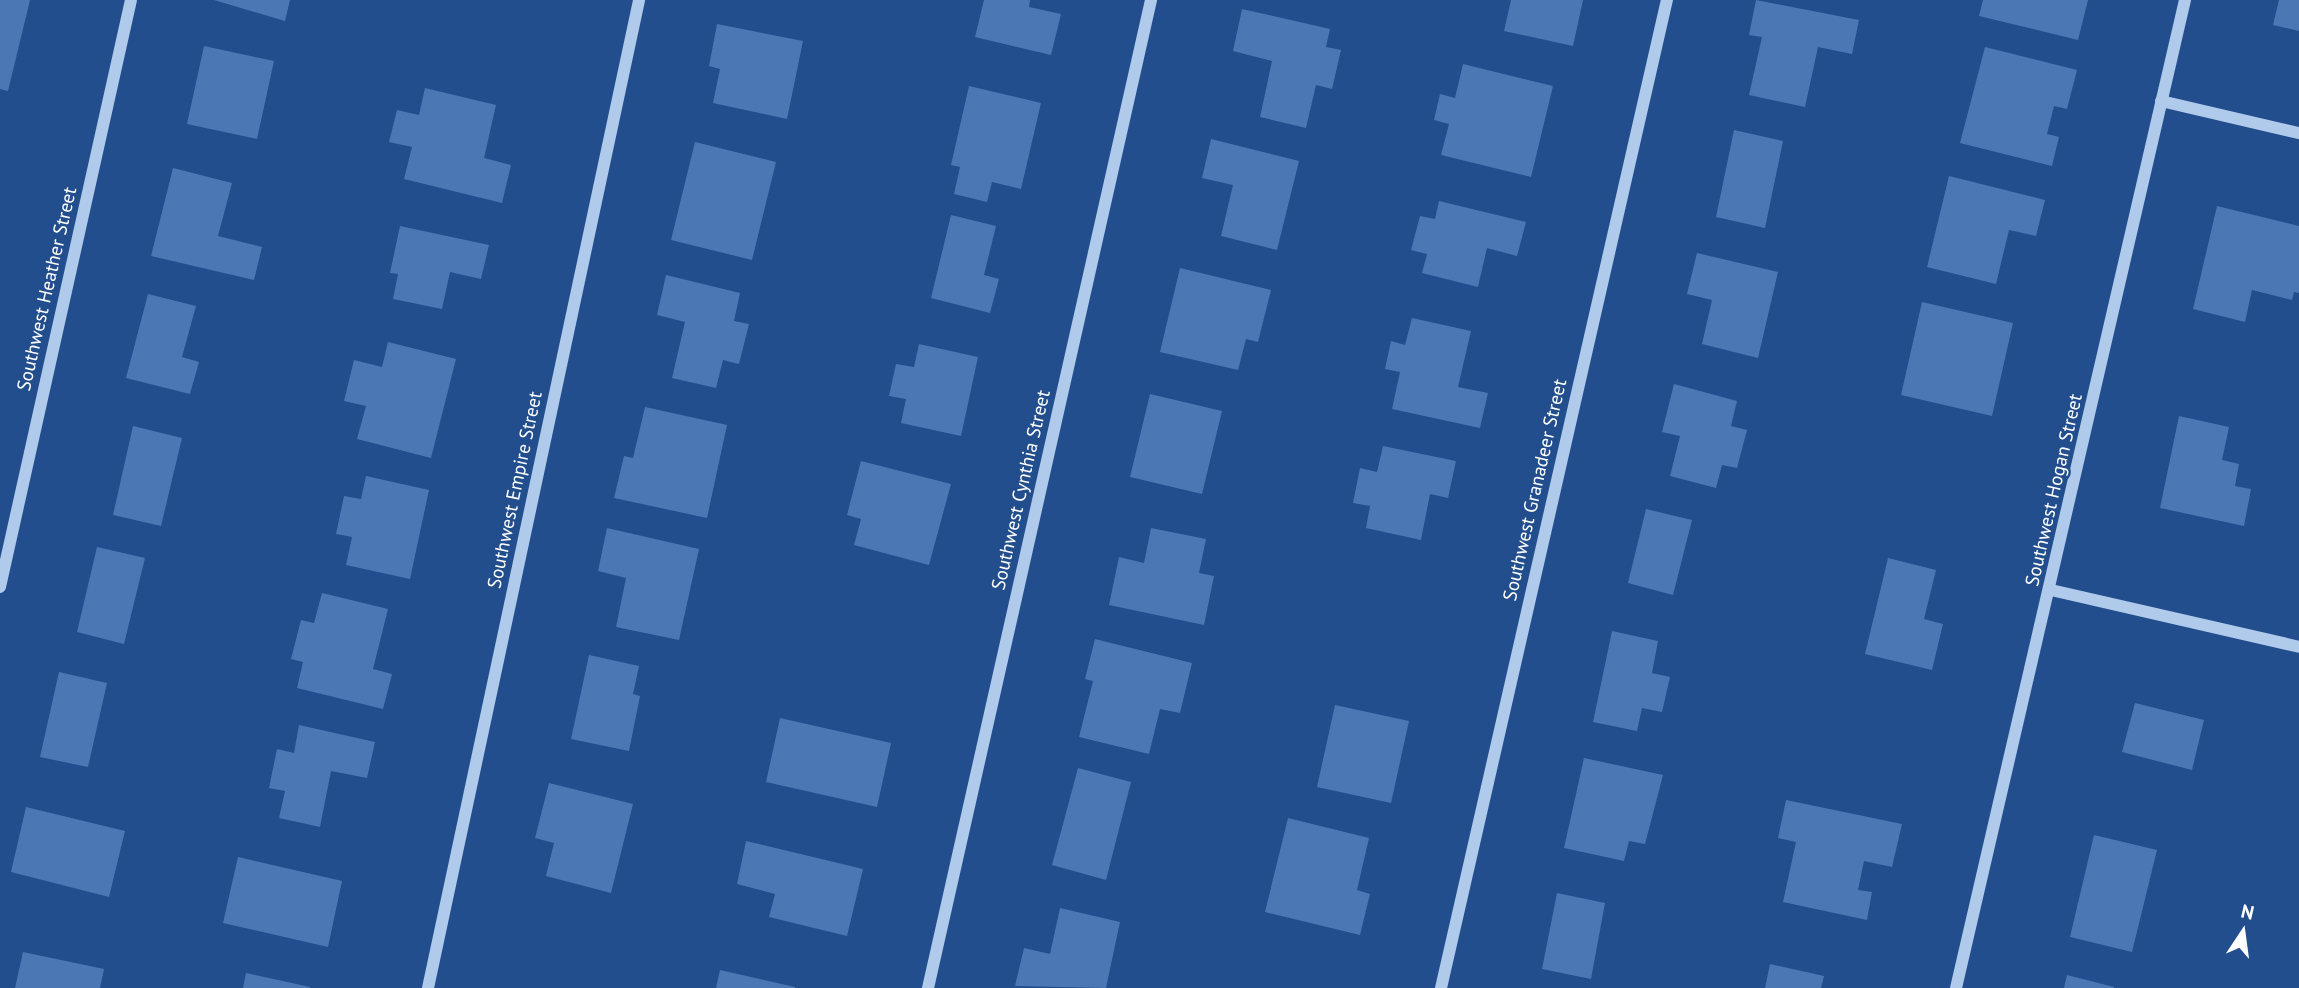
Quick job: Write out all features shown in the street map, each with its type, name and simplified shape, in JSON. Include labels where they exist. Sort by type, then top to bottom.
[{"type":"street","name":"Southwest Heather Street","points":[[0,587],[131,0]]},
{"type":"street","name":"Southwest Empire Street","points":[[428,988],[639,0]]},
{"type":"street","name":"Southwest Cynthia Street","points":[[928,988],[1152,0]]},
{"type":"street","name":"Southwest Granadeer Street","points":[[1441,988],[1667,0]]},
{"type":"street","name":"Southwest Hogan Street","points":[[1956,988],[2051,590],[2185,0]]},
{"type":"street","points":[[2161,101],[2299,133]]},
{"type":"street","points":[[2051,590],[2299,647]]},
{"type":"building","points":[[0,0],[30,0],[8,91],[0,89]]},
{"type":"building","points":[[214,0],[290,0],[285,21]]},
{"type":"building","points":[[984,0],[1030,0],[1029,7],[1061,14],[1051,55],[975,37]]},
{"type":"building","points":[[1511,0],[1583,0],[1573,46],[1504,31]]},
{"type":"building","points":[[1756,0],[1859,20],[1852,54],[1818,47],[1805,107],[1749,95],[1762,37],[1749,35]]},
{"type":"building","points":[[1983,0],[2088,0],[2078,40],[1979,16]]},
{"type":"building","points":[[2279,0],[2299,0],[2299,31],[2273,25]]},
{"type":"building","points":[[1242,9],[1330,29],[1326,47],[1341,50],[1332,89],[1316,85],[1306,128],[1260,117],[1272,61],[1233,51]]},
{"type":"building","points":[[717,24],[803,41],[787,119],[713,103],[720,69],[709,66]]},
{"type":"building","points":[[204,46],[274,61],[257,139],[187,124]]},
{"type":"building","points":[[1985,47],[2077,70],[2067,109],[2054,106],[2047,134],[2059,137],[2052,166],[1960,143]]},
{"type":"building","points":[[1463,64],[1553,86],[1531,177],[1441,155],[1449,124],[1434,120],[1440,94],[1455,98]]},
{"type":"building","points":[[969,86],[1041,103],[1021,189],[992,182],[987,202],[954,194],[960,167],[951,165]]},
{"type":"building","points":[[425,88],[496,105],[484,158],[511,165],[502,203],[404,179],[412,147],[389,142],[397,110],[419,115]]},
{"type":"building","points":[[1734,130],[1783,141],[1765,228],[1716,217]]},
{"type":"building","points":[[1211,139],[1299,161],[1277,250],[1221,236],[1233,185],[1202,178]]},
{"type":"building","points":[[695,142],[776,162],[752,260],[671,240]]},
{"type":"building","points":[[173,168],[232,183],[218,236],[262,247],[254,280],[151,256]]},
{"type":"building","points":[[1949,176],[2045,200],[2036,236],[2009,230],[1996,284],[1927,267]]},
{"type":"building","points":[[1439,201],[1526,222],[1517,256],[1487,248],[1478,287],[1422,273],[1427,254],[1411,250],[1420,216],[1435,219]]},
{"type":"building","points":[[2217,206],[2299,226],[2299,293],[2294,292],[2292,300],[2252,290],[2245,322],[2193,309]]},
{"type":"building","points":[[951,215],[996,226],[984,275],[999,279],[990,313],[931,298]]},
{"type":"building","points":[[400,226],[489,245],[481,279],[450,272],[442,309],[393,299],[398,274],[390,273]]},
{"type":"building","points":[[1697,253],[1778,272],[1758,358],[1702,344],[1712,300],[1687,294]]},
{"type":"building","points":[[1180,268],[1271,290],[1258,342],[1246,339],[1238,370],[1160,352]]},
{"type":"building","points":[[666,275],[740,293],[734,321],[749,324],[739,364],[723,360],[716,388],[672,378],[685,322],[657,315]]},
{"type":"building","points":[[148,294],[196,306],[182,357],[199,362],[190,394],[126,378]]},
{"type":"building","points":[[1922,302],[2013,323],[1992,416],[1901,395]]},
{"type":"building","points":[[1412,318],[1471,331],[1458,387],[1488,393],[1480,428],[1392,409],[1400,372],[1385,369],[1391,341],[1405,345]]},
{"type":"building","points":[[388,342],[456,359],[431,458],[357,439],[366,406],[344,401],[354,360],[382,367]]},
{"type":"building","points":[[919,344],[978,357],[961,436],[901,423],[906,399],[889,396],[896,364],[914,367]]},
{"type":"building","points":[[1674,384],[1737,401],[1731,426],[1747,430],[1737,468],[1722,465],[1716,488],[1670,476],[1680,436],[1662,432]]},
{"type":"building","points":[[1150,394],[1222,411],[1202,494],[1130,477]]},
{"type":"building","points":[[645,407],[727,425],[707,518],[614,498],[624,456],[633,458]]},
{"type":"building","points":[[2179,416],[2229,427],[2222,460],[2239,464],[2235,486],[2251,489],[2244,526],[2160,508]]},
{"type":"building","points":[[133,426],[182,438],[161,526],[113,515]]},
{"type":"building","points":[[1383,446],[1456,461],[1448,498],[1430,494],[1421,540],[1366,528],[1370,506],[1353,503],[1360,468],[1377,472]]},
{"type":"building","points":[[861,461],[951,484],[929,565],[854,545],[861,519],[847,515]]},
{"type":"building","points":[[366,476],[429,490],[410,579],[346,565],[352,537],[336,534],[344,496],[361,499]]},
{"type":"building","points":[[1646,509],[1692,520],[1673,595],[1628,583]]},
{"type":"building","points":[[607,528],[699,549],[679,640],[616,627],[626,578],[598,571]]},
{"type":"building","points":[[1151,528],[1206,539],[1199,573],[1214,576],[1204,625],[1109,605],[1119,557],[1144,563]]},
{"type":"building","points":[[97,547],[145,558],[124,644],[77,632]]},
{"type":"building","points":[[1888,558],[1936,570],[1924,619],[1943,624],[1932,670],[1865,654]]},
{"type":"building","points":[[322,593],[388,609],[373,669],[392,674],[383,709],[297,688],[303,662],[291,659],[301,620],[314,623]]},
{"type":"building","points":[[1612,631],[1658,641],[1652,673],[1670,677],[1662,712],[1642,708],[1637,731],[1593,722]]},
{"type":"building","points":[[1095,639],[1192,663],[1180,713],[1160,709],[1149,754],[1079,737],[1093,681],[1085,679]]},
{"type":"building","points":[[589,655],[639,666],[633,694],[640,696],[629,751],[571,739]]},
{"type":"building","points":[[59,672],[107,683],[88,767],[40,757]]},
{"type":"building","points":[[2135,703],[2204,720],[2192,770],[2122,752]]},
{"type":"building","points":[[1335,705],[1409,721],[1391,803],[1317,787]]},
{"type":"building","points":[[780,718],[891,743],[877,807],[766,782]]},
{"type":"building","points":[[299,725],[375,742],[367,778],[331,771],[320,827],[279,818],[285,791],[269,788],[277,749],[294,753]]},
{"type":"building","points":[[1584,758],[1663,775],[1645,844],[1629,841],[1624,861],[1564,848]]},
{"type":"building","points":[[1078,768],[1131,782],[1106,880],[1052,865]]},
{"type":"building","points":[[549,783],[633,804],[611,893],[546,876],[554,843],[535,838]]},
{"type":"building","points":[[1786,800],[1902,824],[1892,867],[1864,861],[1858,890],[1872,892],[1867,920],[1783,902],[1796,842],[1778,838]]},
{"type":"building","points":[[26,807],[125,831],[109,897],[11,872]]},
{"type":"building","points":[[1288,818],[1369,838],[1357,890],[1370,894],[1360,935],[1265,912]]},
{"type":"building","points":[[2094,835],[2157,850],[2132,952],[2070,937]]},
{"type":"building","points":[[746,841],[863,869],[847,936],[769,917],[775,894],[737,884]]},
{"type":"building","points":[[238,857],[342,881],[328,947],[223,923]]},
{"type":"building","points":[[1557,893],[1605,903],[1591,979],[1542,969]]},
{"type":"building","points":[[1060,908],[1120,922],[1106,988],[1015,986],[1024,948],[1050,954]]},
{"type":"building","points":[[23,952],[104,969],[100,988],[15,988]]},
{"type":"building","points":[[1770,964],[1824,976],[1821,988],[1765,988]]},
{"type":"building","points":[[720,970],[795,987],[795,988],[716,988]]},
{"type":"building","points":[[246,973],[310,987],[310,988],[243,988]]},
{"type":"building","points":[[2067,975],[2114,987],[2114,988],[2064,988]]}]
